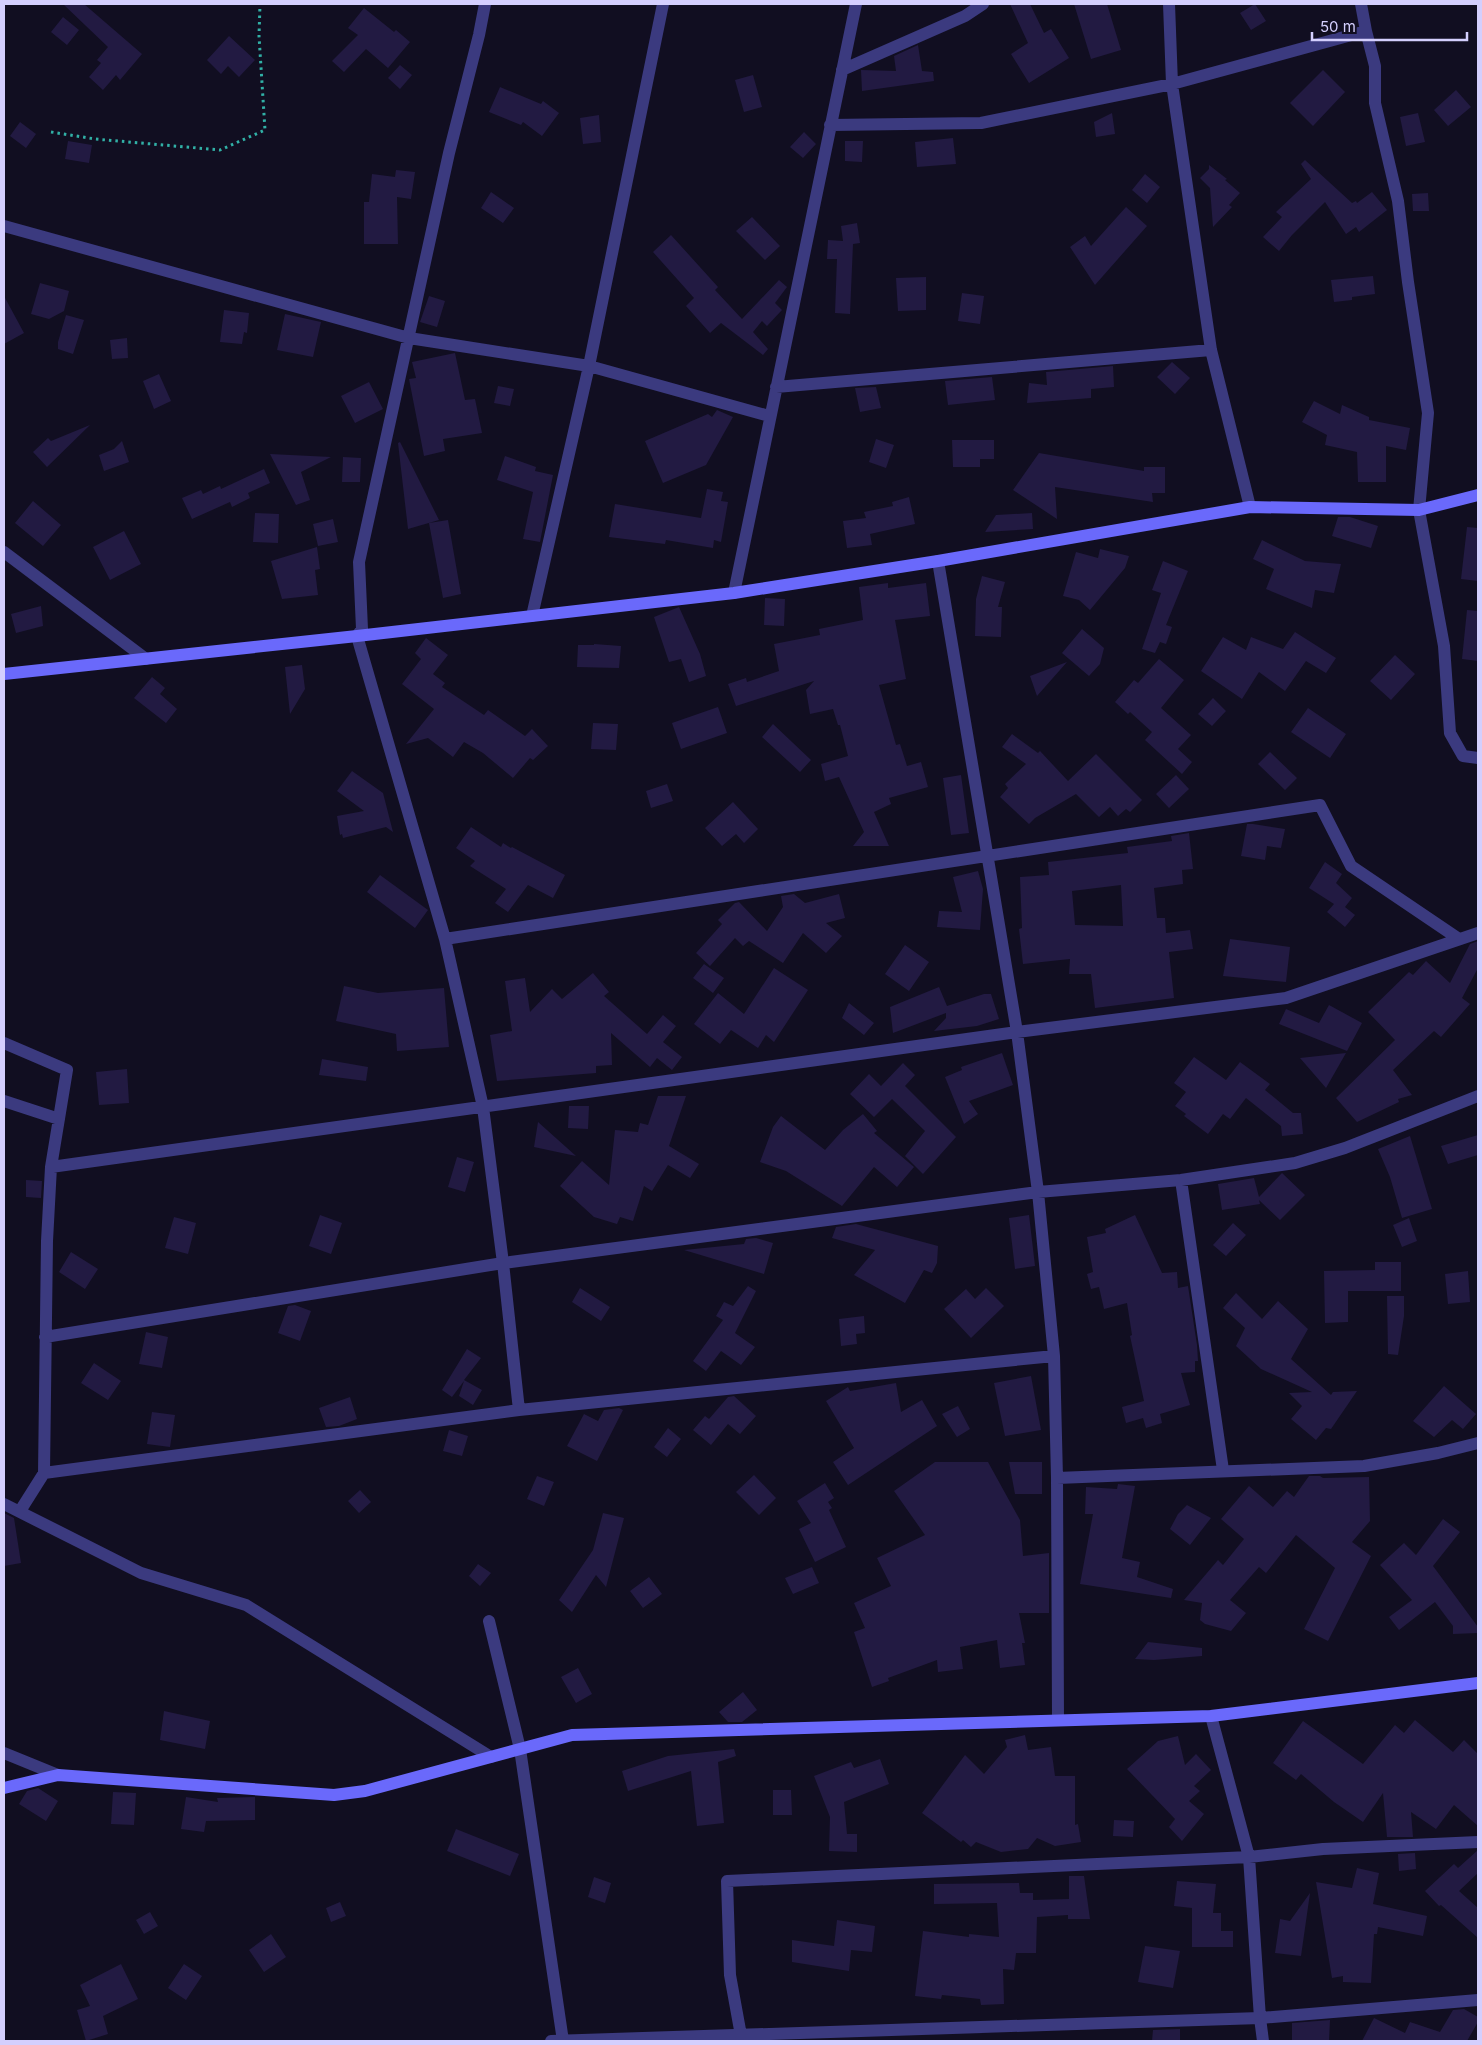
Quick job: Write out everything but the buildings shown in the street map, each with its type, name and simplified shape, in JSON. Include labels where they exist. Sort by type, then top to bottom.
[{"type":"street","points":[[357,636],[362,629],[359,562],[449,153],[486,4]]},
{"type":"street","points":[[532,616],[589,366],[663,4]]},
{"type":"street","points":[[734,593],[769,416],[856,4]]},
{"type":"street","points":[[842,70],[965,16],[983,4]]},
{"type":"street","points":[[1169,4],[1172,84],[1211,350],[1250,507]]},
{"type":"street","points":[[1360,4],[1375,66],[1375,104],[1398,201],[1428,413],[1419,510],[1444,646],[1450,733],[1463,756],[1478,758]]},
{"type":"street","points":[[830,125],[981,123],[1172,84],[1366,31]]},
{"type":"street","points":[[4,226],[409,338],[589,366],[769,416]]},
{"type":"street","points":[[776,387],[1211,350]]},
{"type":"street","points":[[4,674],[734,593],[938,561],[1250,507],[1419,510],[1478,495]]},
{"type":"street","points":[[4,552],[146,659]]},
{"type":"street","points":[[938,561],[1017,1032],[1038,1192],[1054,1356],[1057,1478],[1058,1720]]},
{"type":"street","points":[[357,636],[444,939],[483,1107],[519,1410]]},
{"type":"street","points":[[444,939],[1320,805],[1351,866],[1459,939]]},
{"type":"street","points":[[51,1167],[1017,1032],[1286,998],[1478,933]]},
{"type":"street","points":[[4,1043],[68,1070],[51,1167],[47,1241],[44,1473],[20,1511]]},
{"type":"street","points":[[46,1337],[503,1263],[1038,1192],[1181,1180],[1295,1163],[1345,1148],[1478,1096]]},
{"type":"street","points":[[4,1101],[59,1119]]},
{"type":"street","points":[[1181,1180],[1223,1470]]},
{"type":"street","points":[[44,1473],[519,1410],[1054,1356]]},
{"type":"street","points":[[1057,1478],[1223,1470],[1364,1466],[1438,1453],[1478,1443]]},
{"type":"street","points":[[4,1504],[141,1573],[246,1605],[491,1757]]},
{"type":"street","points":[[489,1621],[520,1749],[563,2041]]},
{"type":"street","points":[[4,1788],[58,1775],[334,1795],[365,1791],[572,1735],[1211,1716],[1478,1683]]},
{"type":"street","points":[[1211,1716],[1249,1857],[1263,2041]]},
{"type":"street","points":[[4,1753],[58,1775]]},
{"type":"street","points":[[742,2038],[730,1975],[727,1882],[1249,1857],[1323,1850],[1478,1842]]},
{"type":"street","points":[[551,2041],[742,2038],[1260,2018],[1478,2000]]},
{"type":"path","points":[[51,132],[95,139],[220,150],[265,130],[259,36],[260,4]]}]
